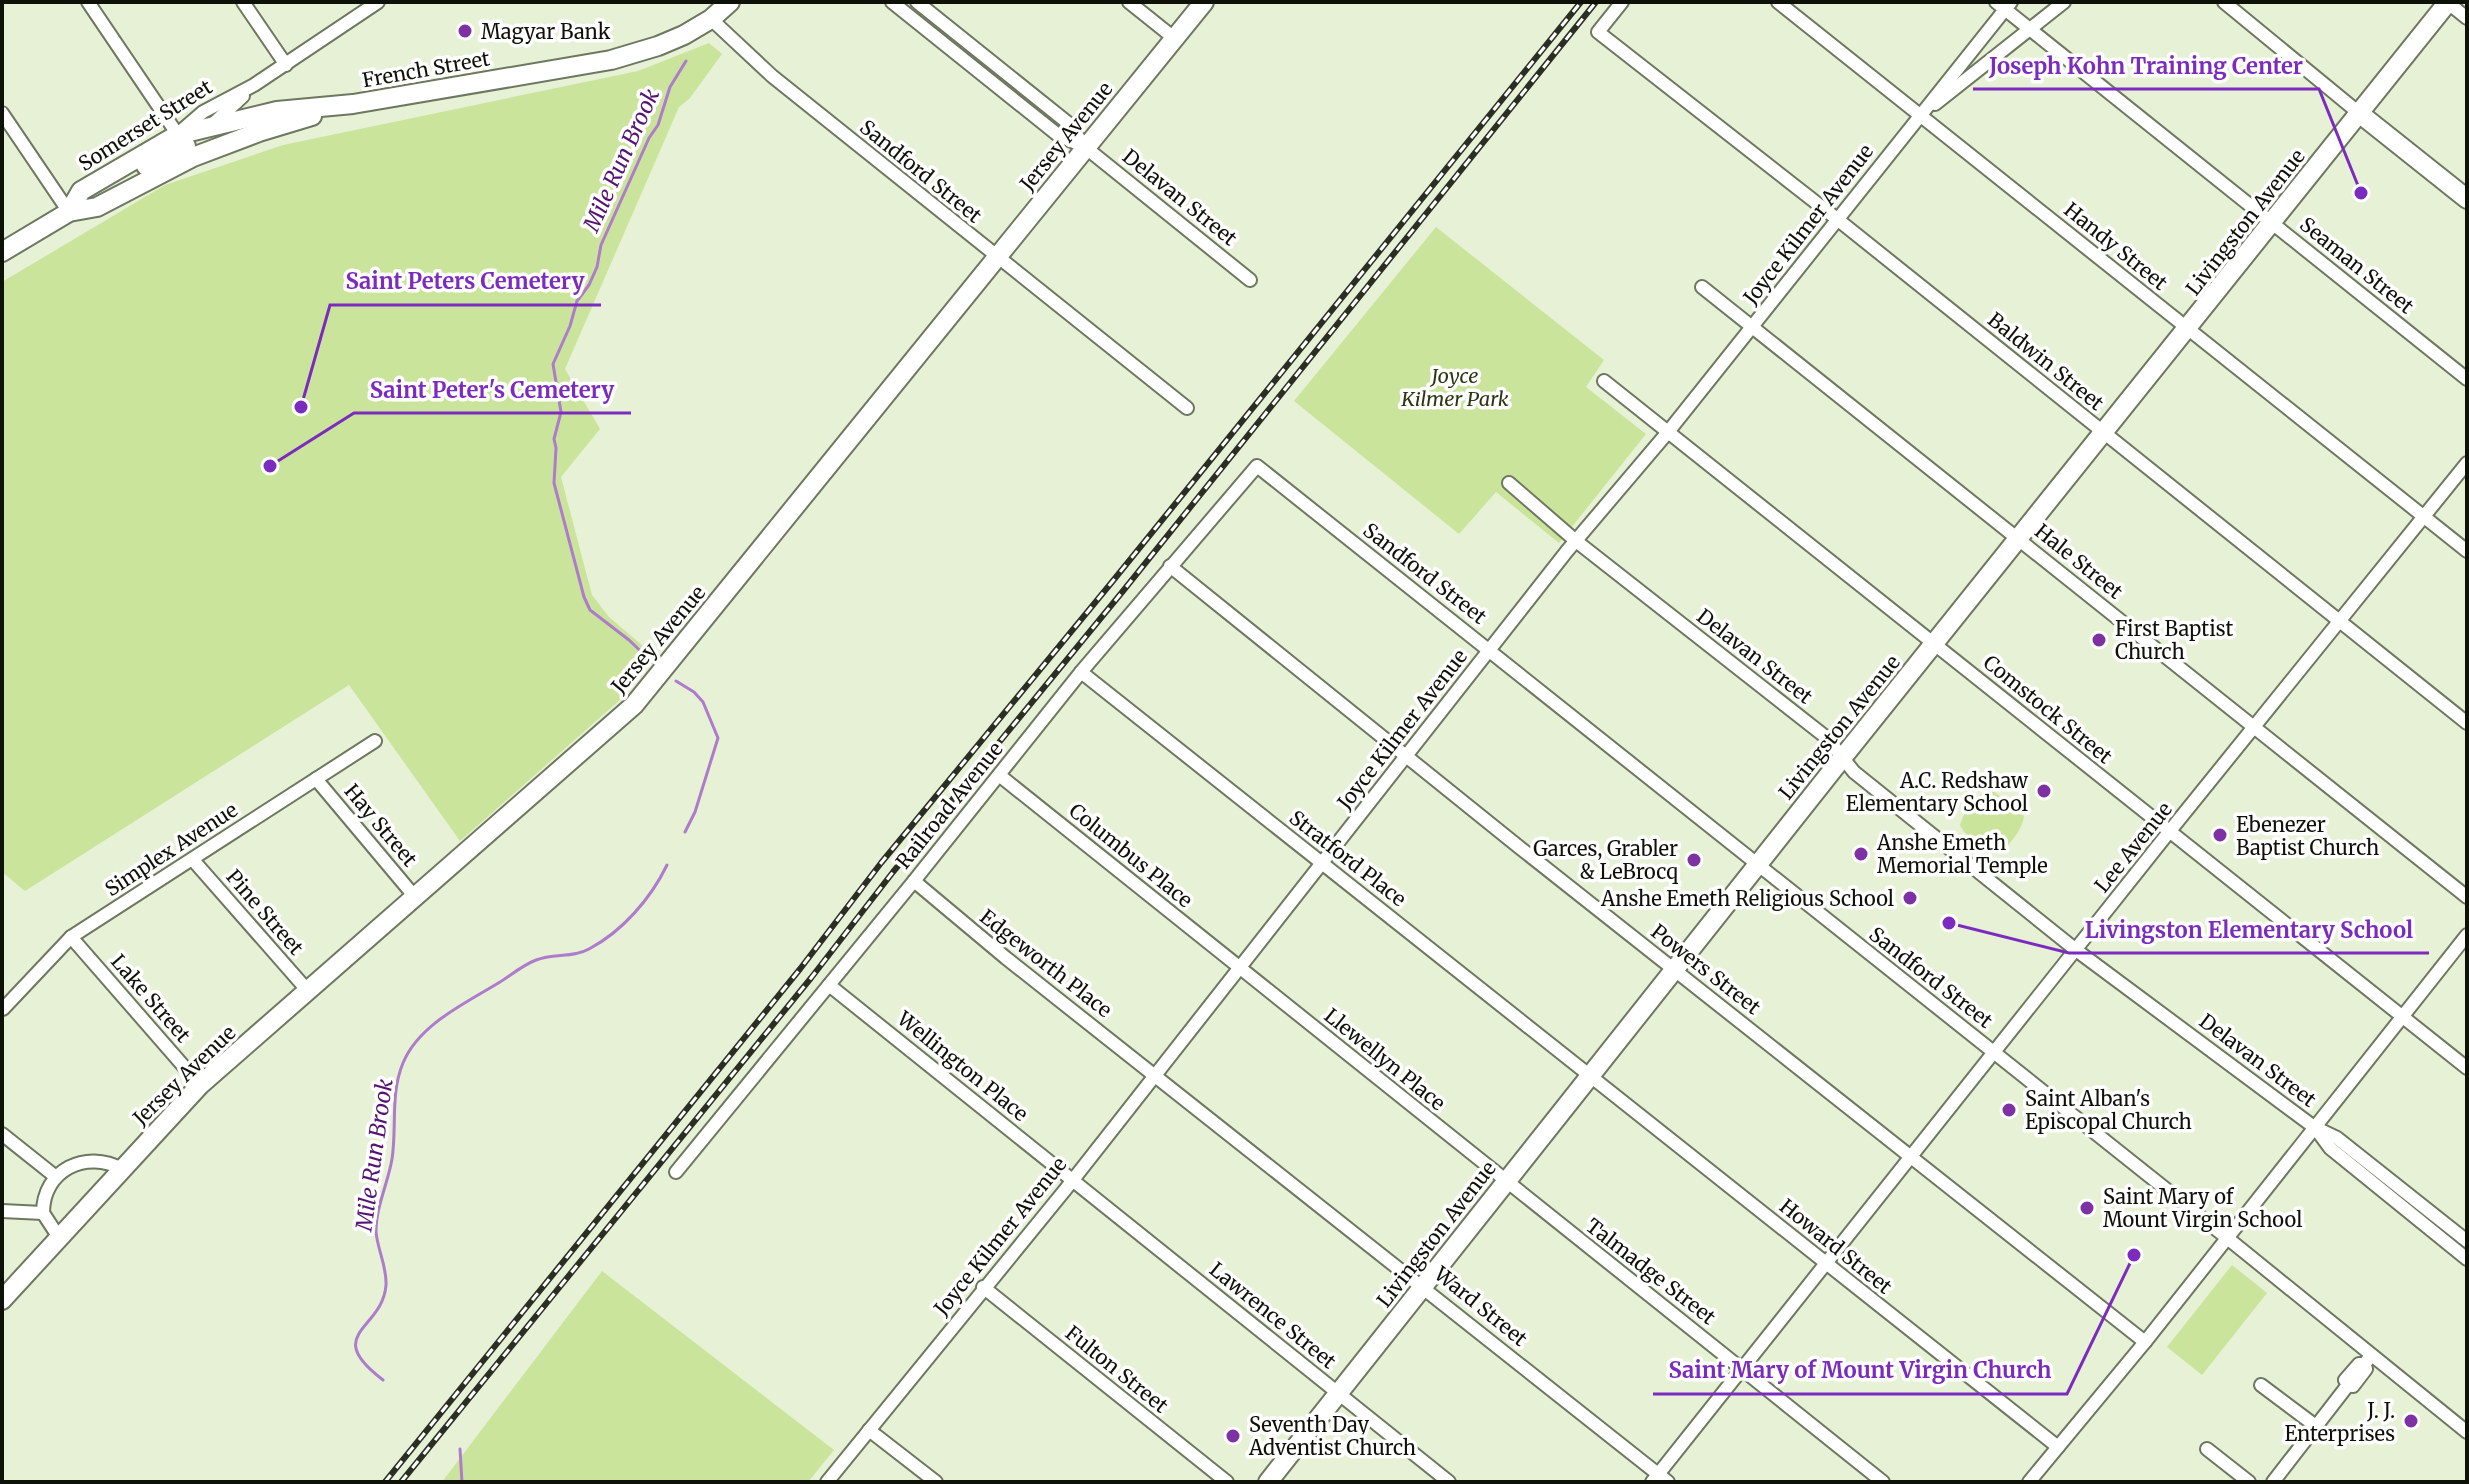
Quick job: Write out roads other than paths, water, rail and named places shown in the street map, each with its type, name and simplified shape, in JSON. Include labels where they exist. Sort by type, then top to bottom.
[{"type":"main road","name":"French Street","points":[[185,146],[210,127],[277,111],[353,104],[611,60],[658,46],[711,19],[730,2]]},
{"type":"main road","name":"Jersey Avenue","points":[[2,1300],[200,1085],[634,705],[1204,2]]},
{"type":"main road","name":"Livingston Avenue","points":[[1268,1482],[2448,2]]},
{"type":"main road","name":"French Street","points":[[185,146],[259,132],[353,104]]},
{"type":"main road","points":[[2359,113],[2467,199]]},
{"type":"main road","name":"Somerset Street","points":[[2,252],[69,212],[97,207],[120,194],[185,146]]},
{"type":"main road","name":"Somerset Street","points":[[69,212],[81,191],[185,146]]},
{"type":"street","points":[[88,2],[185,146]]},
{"type":"street","points":[[243,2],[286,65]]},
{"type":"street","name":"Somerset Street","points":[[185,146],[203,112],[286,65],[378,2]]},
{"type":"street","name":"Delavan Street","points":[[892,2],[1058,135],[1085,147],[1250,280]]},
{"type":"street","name":"Delavan Street","points":[[917,2],[1068,123],[1085,147]]},
{"type":"street","points":[[1129,2],[1174,38]]},
{"type":"street","name":"Baldwin Street","points":[[1622,2],[1598,32],[2467,723]]},
{"type":"street","name":"Handy Street","points":[[1778,2],[2467,551]]},
{"type":"street","points":[[1920,115],[2064,2]]},
{"type":"street","points":[[2224,2],[2359,113]]},
{"type":"street","points":[[2448,2],[2467,18]]},
{"type":"street","name":"Joyce Kilmer Avenue","points":[[827,1482],[1072,1179],[1576,541],[1752,327],[2004,4]]},
{"type":"street","name":"Seaman Street","points":[[2004,4],[2030,30],[2467,379]]},
{"type":"street","name":"Sandford Street","points":[[711,19],[772,76],[1187,408]]},
{"type":"street","points":[[954,51],[963,39]]},
{"type":"street","name":"Somerset Street","points":[[210,127],[254,85]]},
{"type":"street","points":[[3,117],[69,212]]},
{"type":"street","name":"Hale Street","points":[[1702,287],[2467,897]]},
{"type":"street","name":"Comstock Street","points":[[1604,381],[2467,1068]]},
{"type":"street","name":"Lee Avenue","points":[[1660,1479],[1741,1368],[2467,463]]},
{"type":"street","name":"Sandford Street","points":[[1257,466],[2226,1237],[2367,1360],[2465,1425]]},
{"type":"street","name":"Railroad Avenue","points":[[676,1172],[1081,672],[1257,466]]},
{"type":"street","name":"Delavan Street","points":[[1509,483],[1576,541],[1827,738],[1854,772],[2076,950],[2314,1127],[2337,1138],[2467,1241]]},
{"type":"street","name":"Powers Street","points":[[1170,566],[2145,1342]]},
{"type":"street","name":"Stratford Place","points":[[1081,672],[1591,1075]]},
{"type":"street","name":"Simplex Avenue","points":[[3,1009],[71,937],[375,741]]},
{"type":"street","name":"Columbus Place","points":[[999,775],[1239,967]]},
{"type":"street","name":"Hay Street","points":[[316,779],[415,897]]},
{"type":"street","name":"Pine Street","points":[[193,860],[308,991]]},
{"type":"street","name":"Edgeworth Place","points":[[914,881],[1006,958],[1155,1074]]},
{"type":"street","points":[[2029,1482],[2145,1342],[2467,935]]},
{"type":"street","name":"Lake Street","points":[[71,937],[200,1085]]},
{"type":"street","name":"Llewellyn Place","points":[[1239,967],[1506,1182]]},
{"type":"street","name":"Wellington Place","points":[[829,985],[1072,1179]]},
{"type":"street","name":"Ward Street","points":[[1155,1074],[1660,1479]]},
{"type":"street","name":"Howard Street","points":[[1591,1075],[2058,1447]]},
{"type":"street","name":"Delavan Street","points":[[2314,1127],[2330,1148],[2467,1259]]},
{"type":"street","points":[[2,1134],[56,1177]]},
{"type":"street","points":[[60,1239],[43,1213],[46,1193],[56,1177],[70,1166],[90,1160],[122,1169]]},
{"type":"street","name":"Lawrence Street","points":[[1072,1179],[1449,1482]]},
{"type":"street","name":"Talmadge Street","points":[[1506,1182],[1883,1482]]},
{"type":"street","points":[[2,1211],[43,1213]]},
{"type":"street","name":"Fulton Street","points":[[983,1287],[1227,1482]]},
{"type":"street","points":[[2273,1482],[2348,1385],[2345,1380],[2359,1364],[2367,1360]]},
{"type":"street","points":[[2261,1385],[2317,1427]]},
{"type":"street","points":[[869,1430],[936,1482]]},
{"type":"street","points":[[2207,1449],[2249,1482]]},
{"type":"waterway","name":"Mile Run Brook","points":[[652,662],[590,610],[584,597],[554,483],[554,439],[561,412],[553,364],[577,301],[597,267],[601,245],[649,138],[658,125],[670,87],[686,61]]},
{"type":"waterway","name":"Mile Run Brook","points":[[676,681],[703,702],[718,738],[695,812],[685,832]]},
{"type":"waterway","name":"Mile Run Brook","points":[[383,1380],[365,1364],[357,1352],[356,1341],[376,1312],[386,1285],[376,1231],[392,1159],[396,1087],[410,1049],[445,1016],[526,965],[543,958],[583,952],[601,942],[635,913],[667,865]]},
{"type":"waterway","name":"Mile Run Brook","points":[[460,1449],[462,1482]]},
{"type":"railway","points":[[385,1482],[800,969],[881,863],[1581,2]]},
{"type":"railway","points":[[401,1482],[1596,2]]},
{"type":"place","name":"Magyar Bank","points":[[465,31]]},
{"type":"place","name":"Joseph Kohn Training Center","points":[[2361,193]]},
{"type":"place","name":"Saint Peters Cemetery","points":[[301,407]]},
{"type":"place","name":"Saint Peter's Cemetery","points":[[270,466]]},
{"type":"place","name":"First Baptist Church","points":[[2099,640]]},
{"type":"place","name":"A.C. Redshaw Elementary School","points":[[2044,791]]},
{"type":"place","name":"Ebenezer Baptist Church","points":[[2220,835]]},
{"type":"place","name":"Anshe Emeth Memorial Temple","points":[[1861,854]]},
{"type":"place","name":"Garces, Grabler & LeBrocq","points":[[1694,860]]},
{"type":"place","name":"Anshe Emeth Religious School","points":[[1910,898]]},
{"type":"place","name":"Livingston Elementary School","points":[[1949,923]]},
{"type":"place","name":"Saint Alban's Episcopal Church","points":[[2009,1110]]},
{"type":"place","name":"Saint Mary of Mount Virgin School","points":[[2087,1208]]},
{"type":"place","name":"Saint Mary of Mount Virgin Church","points":[[2134,1255]]},
{"type":"place","name":"J. J. Enterprises","points":[[2411,1421]]},
{"type":"place","name":"Seventh Day Adventist Church","points":[[1233,1436]]},
{"type":"park label","name":"Joyce Kilmer Park","points":[[1455,386]]}]
